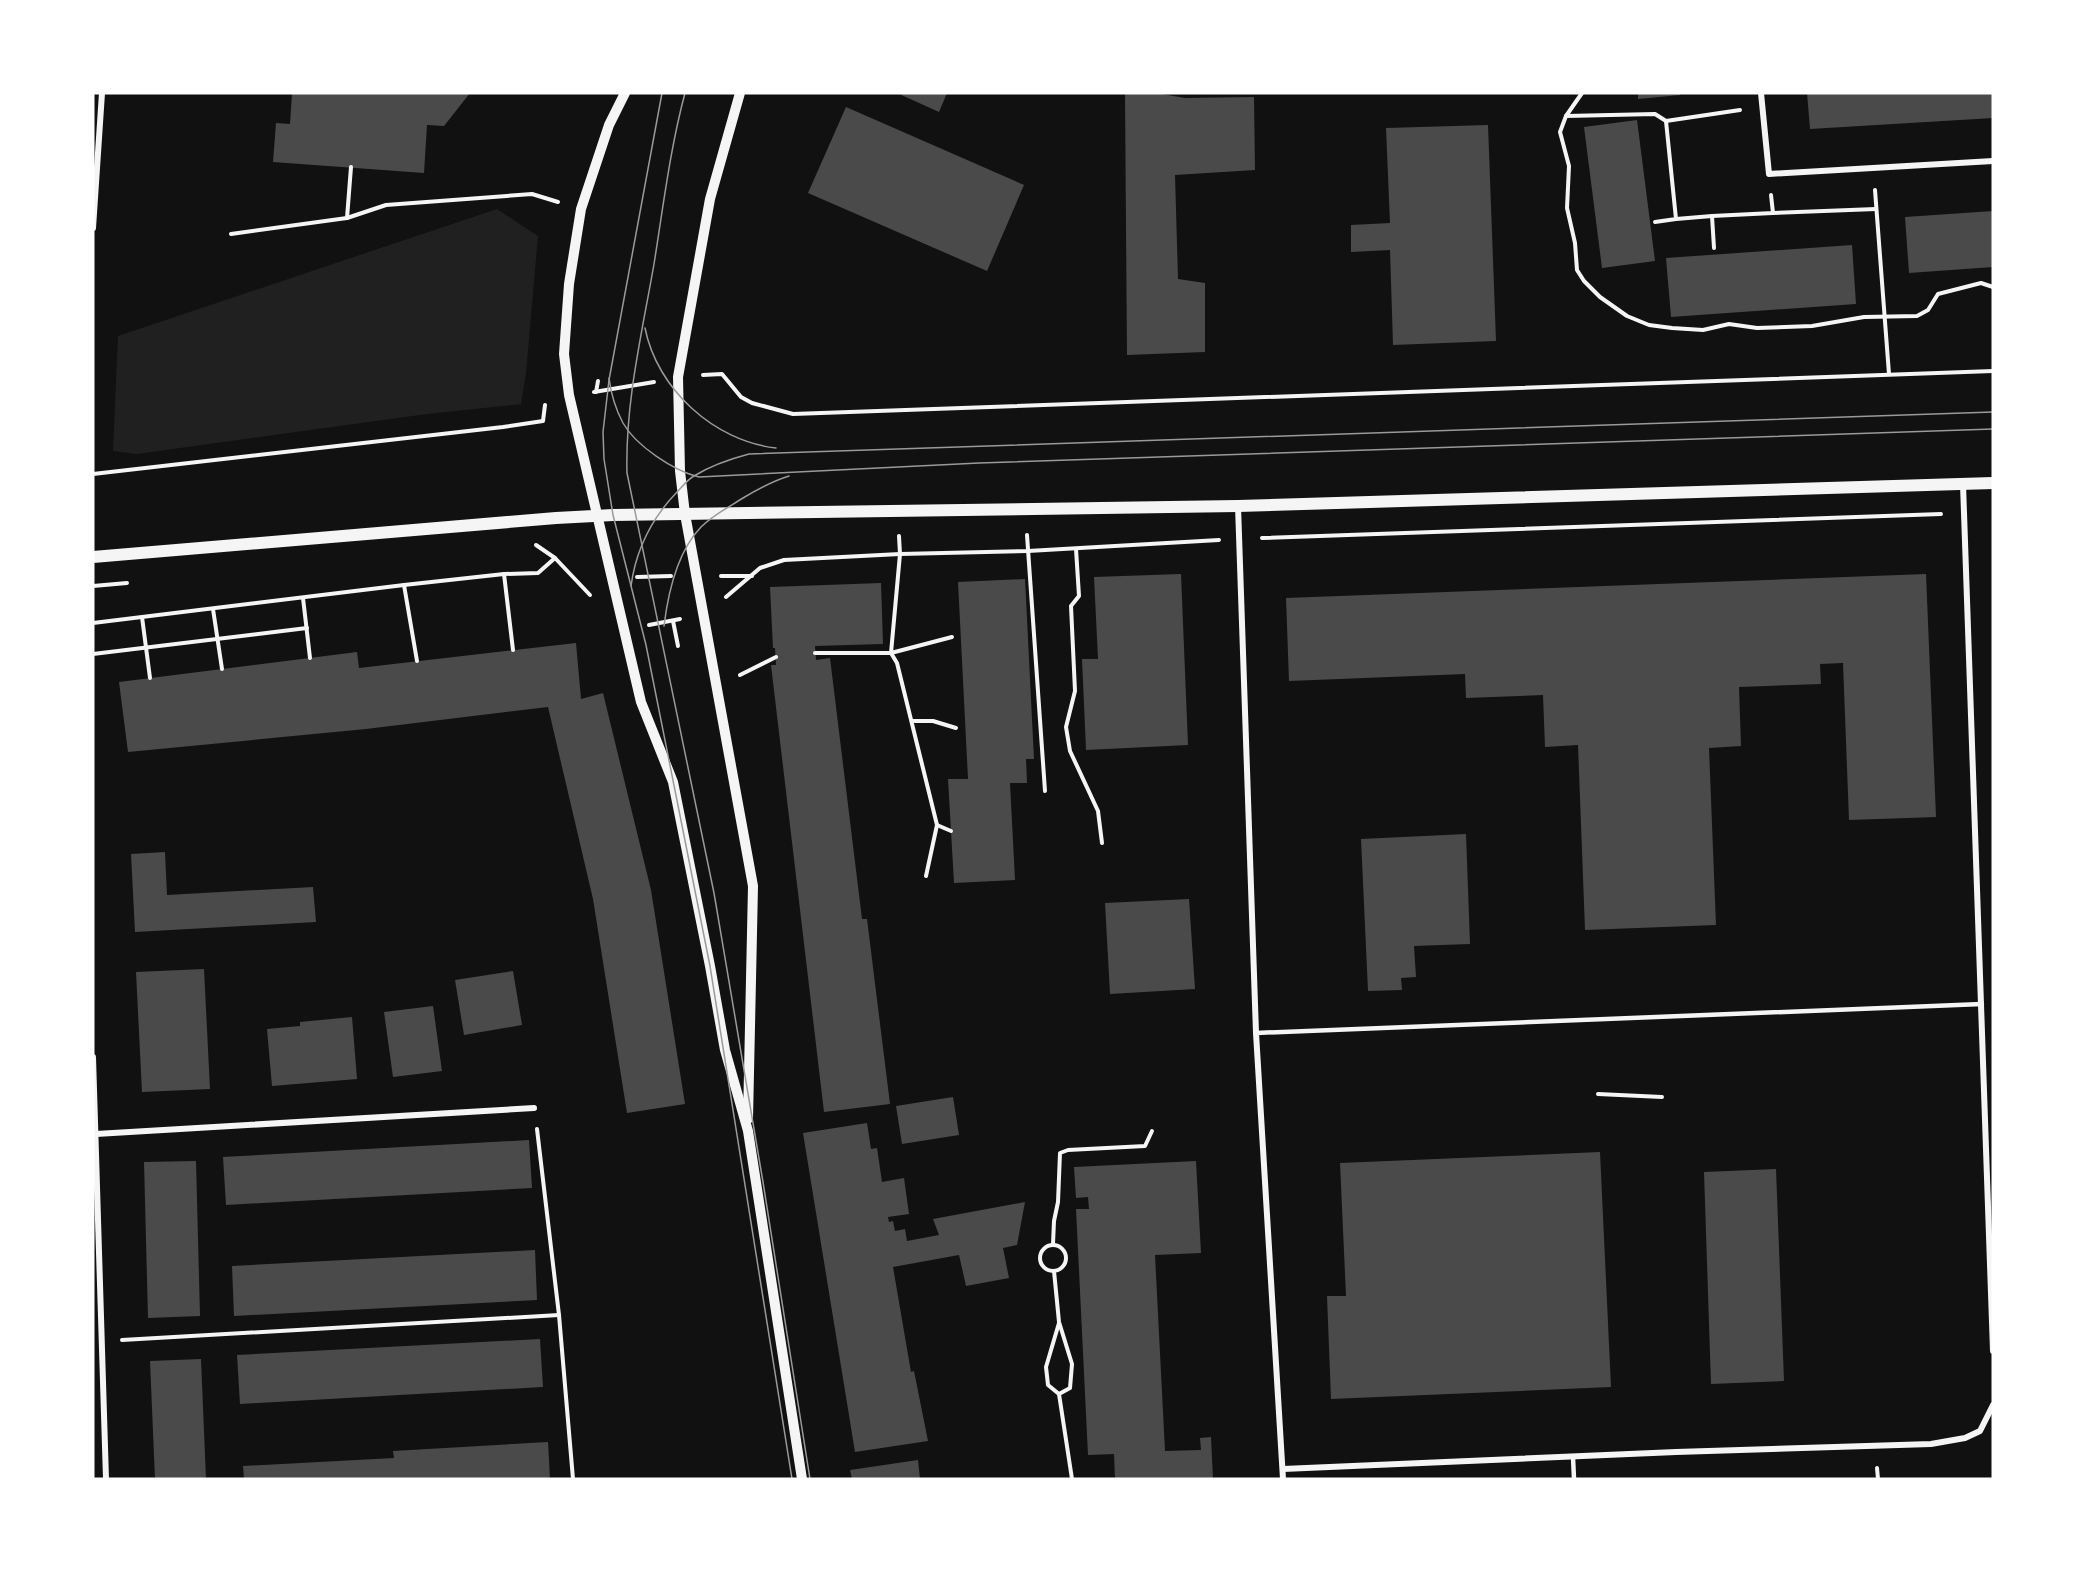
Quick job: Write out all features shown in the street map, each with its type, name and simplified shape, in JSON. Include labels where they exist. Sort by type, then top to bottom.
[{"type":"main road","points":[[93,557],[597,516],[1238,506],[1993,483]]},
{"type":"street","points":[[93,228],[102,93]]},
{"type":"street","points":[[625,93],[609,125],[581,209],[569,284],[564,354],[569,395],[641,702],[673,782],[725,1050],[748,1131],[801,1479]]},
{"type":"street","points":[[740,93],[710,199],[678,377],[680,471],[685,514],[753,885],[748,1131]]},
{"type":"street","points":[[1761,93],[1769,174],[1993,161]]},
{"type":"street","points":[[1963,484],[1993,1351]]},
{"type":"street","points":[[1238,506],[1256,1033],[1283,1479]]},
{"type":"street","points":[[93,1057],[106,1479]]},
{"type":"street","points":[[96,1134],[534,1108]]},
{"type":"street","points":[[1283,1469],[1676,1452],[1931,1444],[1965,1438],[1980,1431],[1993,1405]]},
{"type":"lane","points":[[1256,1033],[1982,1004]]},
{"type":"lane","points":[[1573,1457],[1574,1479]]},
{"type":"path","points":[[1582,93],[1566,116],[1560,132],[1569,166],[1567,208],[1575,243],[1577,270],[1584,281],[1600,297],[1628,316],[1649,325],[1703,330],[1729,324],[1757,328],[1812,326],[1864,317],[1917,316],[1928,310],[1938,294],[1981,284],[1993,287]]},
{"type":"path","points":[[1566,116],[1655,114],[1666,121],[1762,107]]},
{"type":"path","points":[[1666,121],[1676,219]]},
{"type":"path","points":[[346,218],[351,167]]},
{"type":"path","points":[[1874,169],[1889,374]]},
{"type":"path","points":[[1769,174],[1773,213]]},
{"type":"path","points":[[231,234],[346,218],[386,205],[532,194],[581,209]]},
{"type":"path","points":[[1655,222],[1712,216],[1876,208]]},
{"type":"path","points":[[1712,216],[1714,248]]},
{"type":"path","points":[[741,397],[752,403],[793,414],[1993,371]]},
{"type":"path","points":[[93,474],[543,421],[545,399],[596,392],[598,381]]},
{"type":"path","points":[[1025,510],[1045,791]]},
{"type":"path","points":[[898,511],[900,554],[891,653],[897,663],[937,825],[926,876]]},
{"type":"path","points":[[625,629],[703,615],[760,568],[784,560],[1028,551],[1239,539],[1964,513]]},
{"type":"path","points":[[1076,548],[1079,596],[1071,606],[1075,691],[1066,727],[1070,751],[1098,811],[1102,843]]},
{"type":"path","points":[[93,624],[404,585],[504,574],[538,573],[555,558],[592,597]]},
{"type":"path","points":[[504,574],[513,650]]},
{"type":"path","points":[[576,580],[752,576]]},
{"type":"path","points":[[404,585],[417,661]]},
{"type":"path","points":[[303,598],[310,658]]},
{"type":"path","points":[[213,609],[222,669]]},
{"type":"path","points":[[142,617],[150,678]]},
{"type":"path","points":[[673,621],[678,646]]},
{"type":"path","points":[[93,654],[307,628]]},
{"type":"path","points":[[815,653],[891,653],[952,636]]},
{"type":"path","points":[[718,686],[776,657]]},
{"type":"path","points":[[912,721],[933,721],[956,728]]},
{"type":"path","points":[[937,825],[951,831]]},
{"type":"path","points":[[1598,1094],[1662,1097]]},
{"type":"path","points":[[534,1108],[560,1315],[573,1479]]},
{"type":"path","points":[[1053,1244],[1060,1153],[1068,1150],[1145,1146],[1152,1131]]},
{"type":"path","points":[[1053,1244],[1065,1250],[1067,1257],[1061,1269],[1054,1271],[1042,1265],[1040,1258],[1046,1246],[1053,1244]]},
{"type":"path","points":[[1054,1271],[1059,1322],[1072,1364],[1070,1388],[1059,1394]]},
{"type":"path","points":[[101,1341],[560,1315]]},
{"type":"path","points":[[1059,1322],[1046,1367],[1048,1385],[1059,1394],[1072,1479]]},
{"type":"shaded area","points":[[497,209],[538,236],[526,373],[521,404],[427,414],[137,454],[113,451],[118,336]]},
{"type":"building","points":[[292,93],[470,93],[444,126],[427,125],[424,173],[273,162],[276,123],[290,124]]},
{"type":"building","points":[[897,93],[947,93],[939,112]]},
{"type":"building","points":[[1125,93],[1156,93],[1185,98],[1254,97],[1255,170],[1175,175],[1178,279],[1205,283],[1205,352],[1127,355]]},
{"type":"building","points":[[1638,93],[1680,93],[1680,95],[1638,99]]},
{"type":"building","points":[[1807,93],[1993,93],[1993,118],[1810,129]]},
{"type":"building","points":[[846,107],[1024,185],[987,271],[808,193]]},
{"type":"building","points":[[1637,120],[1655,261],[1602,268],[1584,127]]},
{"type":"building","points":[[1488,125],[1496,341],[1393,345],[1390,250],[1351,252],[1351,225],[1390,223],[1386,128]]},
{"type":"building","points":[[1993,211],[1993,267],[1909,273],[1905,217]]},
{"type":"building","points":[[1852,245],[1856,304],[1671,317],[1666,258]]},
{"type":"building","points":[[1181,574],[1188,745],[1086,750],[1082,659],[1098,659],[1094,577]]},
{"type":"building","points":[[1926,574],[1936,817],[1849,820],[1843,663],[1820,664],[1821,684],[1739,687],[1741,746],[1709,748],[1716,925],[1585,930],[1578,745],[1545,747],[1543,695],[1466,698],[1465,674],[1289,681],[1286,598]]},
{"type":"building","points":[[1025,579],[1034,759],[1026,759],[1027,783],[1010,783],[1015,880],[954,883],[948,779],[968,779],[958,582]]},
{"type":"building","points":[[881,583],[883,644],[815,646],[816,660],[830,658],[862,919],[867,919],[890,1104],[824,1112],[771,665],[776,665],[770,587]]},
{"type":"building","points":[[576,643],[581,699],[603,693],[651,890],[685,1104],[627,1113],[593,899],[548,707],[366,729],[128,752],[119,682],[357,652],[359,668]]},
{"type":"building","points":[[1466,834],[1470,944],[1414,946],[1416,977],[1401,978],[1402,990],[1368,991],[1361,839]]},
{"type":"building","points":[[165,852],[167,895],[313,887],[316,922],[135,932],[131,854]]},
{"type":"building","points":[[1189,899],[1195,989],[1110,994],[1105,903]]},
{"type":"building","points":[[204,969],[210,1089],[142,1092],[136,972]]},
{"type":"building","points":[[513,971],[522,1025],[464,1035],[455,980]]},
{"type":"building","points":[[433,1006],[442,1071],[393,1077],[384,1012]]},
{"type":"building","points":[[352,1017],[357,1079],[272,1086],[267,1029],[300,1026],[300,1022]]},
{"type":"building","points":[[953,1097],[959,1135],[902,1144],[896,1106]]},
{"type":"building","points":[[867,1123],[871,1149],[877,1148],[882,1182],[904,1178],[909,1214],[888,1217],[889,1222],[893,1221],[895,1231],[905,1229],[907,1241],[939,1235],[933,1219],[1025,1202],[1017,1245],[1003,1248],[1009,1278],[966,1286],[959,1255],[893,1267],[911,1372],[914,1371],[928,1441],[855,1452],[803,1133]]},
{"type":"building","points":[[529,1140],[532,1188],[226,1205],[223,1157]]},
{"type":"building","points":[[1600,1152],[1611,1387],[1331,1399],[1327,1296],[1346,1296],[1340,1163]]},
{"type":"building","points":[[196,1161],[200,1316],[148,1318],[144,1162]]},
{"type":"building","points":[[1196,1161],[1201,1253],[1155,1255],[1165,1451],[1201,1450],[1200,1438],[1211,1437],[1213,1479],[1115,1479],[1114,1454],[1088,1455],[1076,1209],[1089,1209],[1088,1197],[1076,1198],[1074,1167]]},
{"type":"building","points":[[1776,1169],[1784,1381],[1711,1384],[1704,1172]]},
{"type":"building","points":[[535,1250],[537,1300],[234,1316],[232,1266]]},
{"type":"building","points":[[540,1339],[543,1387],[240,1404],[237,1355]]},
{"type":"building","points":[[201,1359],[206,1479],[155,1479],[150,1361]]},
{"type":"building","points":[[548,1442],[550,1479],[244,1479],[243,1466],[394,1458],[393,1451]]},
{"type":"building","points":[[918,1460],[920,1479],[852,1479],[850,1470]]},
{"type":"tram line","points":[[662,93],[609,380],[603,432],[604,459],[613,515],[646,645],[710,966],[792,1479]]},
{"type":"tram line","points":[[685,93],[671,157],[635,368],[627,447],[627,473],[714,893],[810,1479]]},
{"type":"tram line","points":[[645,328],[662,372],[675,391],[692,408],[710,423],[731,435],[776,448]]},
{"type":"tram line","points":[[609,378],[616,406],[629,432],[656,456],[678,469],[699,477],[979,463],[1993,429]]},
{"type":"tram line","points":[[631,586],[633,572],[646,535],[668,502],[694,476],[720,463],[749,454],[1993,412]]},
{"type":"tram line","points":[[664,626],[675,574],[686,548],[701,527],[749,495],[789,476]]}]
